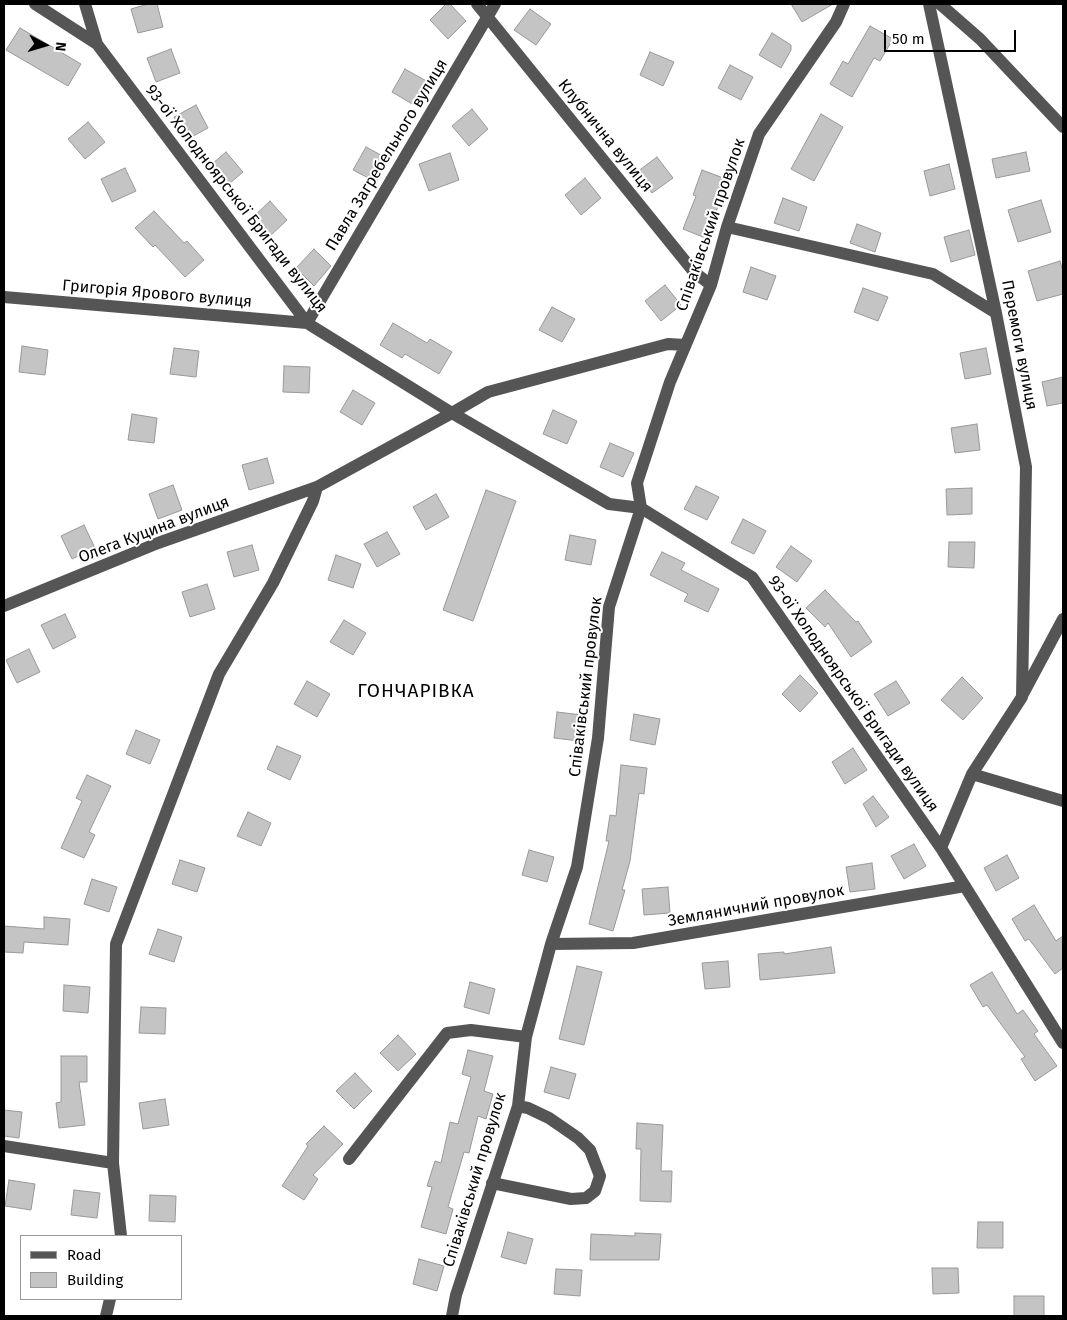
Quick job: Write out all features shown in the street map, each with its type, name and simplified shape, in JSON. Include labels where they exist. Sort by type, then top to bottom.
[{"type":"street","name":"93-ої Холодноярської Бригади вулиця","points":[[35,4],[97,44],[307,322],[452,413],[609,504],[640,508],[752,577],[941,848],[1063,1044]]},
{"type":"street","points":[[85,4],[97,44]]},
{"type":"street","name":"Клубнична вулиця","points":[[477,4],[488,15],[694,272],[711,285]]},
{"type":"street","name":"Павла Загребельного вулиця","points":[[307,322],[495,4]]},
{"type":"street","name":"Співаківський провулок","points":[[452,1316],[492,1182],[518,1106],[526,1038],[551,944],[577,867],[598,738],[609,607],[640,508],[637,482],[670,382],[711,285],[727,227],[759,134],[836,22],[844,4]]},
{"type":"street","name":"Перемоги вулиця","points":[[929,4],[996,313],[1026,467],[1022,697]]},
{"type":"street","points":[[940,4],[980,39],[1063,127]]},
{"type":"street","points":[[727,227],[933,274],[996,313]]},
{"type":"street","name":"Григорія Ярового вулиця","points":[[4,297],[307,322]]},
{"type":"street","points":[[452,413],[488,392],[668,344],[686,344]]},
{"type":"street","name":"Олега Куцина вулиця","points":[[4,606],[158,543],[317,487],[452,413]]},
{"type":"street","points":[[121,1235],[113,1163],[116,944],[219,674],[273,583],[313,500],[317,487]]},
{"type":"street","points":[[941,848],[972,774],[1022,697],[1063,619]]},
{"type":"street","points":[[972,774],[1063,801]]},
{"type":"street","name":"Земляничний провулок","points":[[551,944],[633,943],[965,886]]},
{"type":"street","points":[[349,1159],[447,1033],[471,1030],[526,1038]]},
{"type":"street","points":[[492,1182],[572,1199],[586,1198],[595,1191],[600,1176],[590,1150],[578,1138],[549,1118],[528,1108],[518,1106]]},
{"type":"street","points":[[4,1146],[113,1163]]},
{"type":"street","points":[[106,1316],[110,1300]]},
{"type":"building","points":[[148,4],[157,4],[163,27],[138,33],[131,9]]},
{"type":"building","points":[[446,4],[450,4],[466,21],[448,39],[430,20]]},
{"type":"building","points":[[791,4],[833,4],[802,22]]},
{"type":"building","points":[[530,9],[551,24],[536,45],[514,30]]},
{"type":"building","points":[[870,26],[893,39],[880,61],[874,58],[852,97],[830,84],[843,61],[848,64]]},
{"type":"building","points":[[20,28],[81,64],[68,86],[6,50]]},
{"type":"building","points":[[772,33],[791,45],[791,50],[781,68],[759,55]]},
{"type":"building","points":[[171,49],[180,73],[156,82],[147,58]]},
{"type":"building","points":[[650,52],[674,62],[663,86],[640,75]]},
{"type":"building","points":[[730,65],[753,77],[741,100],[718,88]]},
{"type":"building","points":[[405,69],[428,82],[414,105],[392,92]]},
{"type":"building","points":[[196,105],[208,128],[186,140],[174,117]]},
{"type":"building","points":[[472,109],[488,129],[469,146],[452,126]]},
{"type":"building","points":[[821,114],[843,127],[814,181],[791,169]]},
{"type":"building","points":[[88,122],[105,142],[85,159],[68,139]]},
{"type":"building","points":[[366,147],[388,159],[376,182],[353,170]]},
{"type":"building","points":[[226,152],[243,172],[223,189],[206,169]]},
{"type":"building","points":[[1026,152],[1030,171],[996,178],[992,159]]},
{"type":"building","points":[[450,153],[459,180],[429,191],[419,164]]},
{"type":"building","points":[[657,157],[673,178],[652,193],[637,172]]},
{"type":"building","points":[[949,164],[955,189],[930,196],[924,171]]},
{"type":"building","points":[[125,168],[136,191],[112,202],[101,179]]},
{"type":"building","points":[[702,170],[726,179],[708,239],[683,229],[696,196],[693,195]]},
{"type":"building","points":[[585,178],[601,198],[581,215],[565,195]]},
{"type":"building","points":[[783,198],[807,207],[799,231],[774,223]]},
{"type":"building","points":[[1041,200],[1051,232],[1018,242],[1008,210]]},
{"type":"building","points":[[270,201],[287,220],[268,238],[251,219]]},
{"type":"building","points":[[154,211],[184,243],[187,241],[204,260],[185,277],[155,245],[153,247],[135,228]]},
{"type":"building","points":[[857,224],[881,233],[875,252],[850,243]]},
{"type":"building","points":[[969,230],[975,255],[951,262],[944,237]]},
{"type":"building","points":[[314,249],[331,266],[314,286],[296,268]]},
{"type":"building","points":[[1060,261],[1063,271],[1063,294],[1037,301],[1028,271]]},
{"type":"building","points":[[751,267],[776,276],[767,300],[743,292]]},
{"type":"building","points":[[665,285],[681,305],[661,321],[645,301]]},
{"type":"building","points":[[863,288],[888,297],[878,321],[854,312]]},
{"type":"building","points":[[552,307],[575,319],[562,342],[539,330]]},
{"type":"building","points":[[393,323],[427,343],[430,339],[452,352],[439,374],[405,354],[402,358],[380,345]]},
{"type":"building","points":[[22,346],[48,350],[45,375],[19,372]]},
{"type":"building","points":[[174,348],[199,351],[196,377],[170,374]]},
{"type":"building","points":[[986,348],[991,374],[965,379],[960,353]]},
{"type":"building","points":[[284,366],[310,367],[309,393],[283,392]]},
{"type":"building","points":[[1063,377],[1063,403],[1047,406],[1042,382]]},
{"type":"building","points":[[353,390],[375,403],[362,425],[340,412]]},
{"type":"building","points":[[553,410],[577,421],[567,444],[543,434]]},
{"type":"building","points":[[132,414],[157,418],[154,443],[128,440]]},
{"type":"building","points":[[977,424],[980,450],[955,453],[951,428]]},
{"type":"building","points":[[610,443],[634,453],[623,477],[600,467]]},
{"type":"building","points":[[267,458],[274,483],[249,490],[242,465]]},
{"type":"building","points":[[173,485],[182,510],[158,519],[149,494]]},
{"type":"building","points":[[696,486],[719,497],[707,520],[684,509]]},
{"type":"building","points":[[972,488],[972,514],[947,515],[946,489]]},
{"type":"building","points":[[486,490],[516,501],[473,621],[443,610]]},
{"type":"building","points":[[436,494],[449,517],[426,530],[413,507]]},
{"type":"building","points":[[743,519],[766,531],[754,554],[731,543]]},
{"type":"building","points":[[84,525],[95,548],[72,559],[61,536]]},
{"type":"building","points":[[387,532],[400,554],[377,567],[364,544]]},
{"type":"building","points":[[570,535],[596,540],[591,565],[565,560]]},
{"type":"building","points":[[949,542],[975,542],[974,568],[948,567]]},
{"type":"building","points":[[252,545],[259,570],[234,577],[227,552]]},
{"type":"building","points":[[791,546],[812,561],[797,582],[776,567]]},
{"type":"building","points":[[662,552],[685,563],[681,570],[719,589],[708,612],[684,601],[688,594],[650,575]]},
{"type":"building","points":[[336,555],[361,564],[353,588],[328,580]]},
{"type":"building","points":[[207,584],[215,609],[190,617],[182,592]]},
{"type":"building","points":[[825,590],[856,622],[858,621],[872,642],[851,657],[828,623],[825,627],[806,608]]},
{"type":"building","points":[[65,614],[76,637],[53,649],[41,625]]},
{"type":"building","points":[[344,620],[366,633],[353,655],[330,642]]},
{"type":"building","points":[[29,649],[40,672],[17,683],[6,660]]},
{"type":"building","points":[[800,675],[818,693],[800,712],[782,694]]},
{"type":"building","points":[[962,677],[983,698],[963,720],[941,700]]},
{"type":"building","points":[[307,681],[330,694],[317,717],[294,704]]},
{"type":"building","points":[[896,681],[910,703],[888,716],[874,694]]},
{"type":"building","points":[[557,712],[582,715],[579,741],[554,738]]},
{"type":"building","points":[[634,714],[660,719],[655,745],[630,740]]},
{"type":"building","points":[[136,730],[160,740],[150,764],[126,754]]},
{"type":"building","points":[[277,746],[301,756],[290,780],[267,769]]},
{"type":"building","points":[[853,748],[867,770],[845,784],[832,762]]},
{"type":"building","points":[[621,765],[647,768],[644,794],[639,793],[630,861],[622,890],[625,890],[613,931],[589,924],[609,841],[606,841],[610,815],[616,816]]},
{"type":"building","points":[[87,775],[111,786],[89,832],[95,835],[84,858],[61,848],[82,801],[76,798]]},
{"type":"building","points":[[873,796],[889,817],[876,827],[863,804]]},
{"type":"building","points":[[248,812],[271,823],[261,846],[237,836]]},
{"type":"building","points":[[914,844],[926,866],[904,879],[891,856]]},
{"type":"building","points":[[529,850],[554,857],[547,882],[522,875]]},
{"type":"building","points":[[1007,855],[1019,878],[996,891],[984,868]]},
{"type":"building","points":[[180,860],[205,868],[197,892],[172,884]]},
{"type":"building","points":[[872,863],[875,889],[850,892],[846,867]]},
{"type":"building","points":[[92,879],[117,887],[109,912],[84,904]]},
{"type":"building","points":[[668,887],[670,913],[644,915],[642,889]]},
{"type":"building","points":[[1034,905],[1056,941],[1063,936],[1063,968],[1055,974],[1029,939],[1025,941],[1012,919]]},
{"type":"building","points":[[44,917],[70,919],[68,945],[24,942],[23,953],[4,952],[4,926],[44,929]]},
{"type":"building","points":[[158,929],[182,937],[174,962],[149,954]]},
{"type":"building","points":[[831,947],[835,973],[760,980],[758,954],[784,952],[784,954]]},
{"type":"building","points":[[728,961],[730,987],[705,989],[702,963]]},
{"type":"building","points":[[577,966],[602,972],[584,1045],[559,1039]]},
{"type":"building","points":[[992,972],[1017,1014],[1023,1010],[1038,1031],[1034,1034],[1057,1066],[1035,1081],[1021,1059],[1025,1057],[987,1005],[983,1007],[970,985]]},
{"type":"building","points":[[470,982],[495,989],[489,1014],[464,1007]]},
{"type":"building","points":[[64,985],[90,987],[88,1013],[63,1011]]},
{"type":"building","points":[[141,1007],[166,1008],[165,1034],[139,1033]]},
{"type":"building","points":[[398,1035],[416,1054],[398,1071],[380,1053]]},
{"type":"building","points":[[468,1050],[493,1056],[484,1091],[493,1094],[486,1119],[478,1116],[469,1153],[464,1152],[448,1207],[453,1209],[446,1234],[421,1227],[432,1187],[427,1186],[435,1161],[441,1163],[450,1122],[458,1124],[471,1077],[462,1074]]},
{"type":"building","points":[[61,1056],[87,1056],[87,1082],[79,1082],[85,1125],[59,1128],[56,1103],[61,1102]]},
{"type":"building","points":[[551,1067],[576,1074],[569,1099],[544,1092]]},
{"type":"building","points":[[355,1073],[372,1091],[354,1109],[336,1091]]},
{"type":"building","points":[[165,1099],[169,1125],[143,1129],[139,1103]]},
{"type":"building","points":[[4,1110],[22,1112],[19,1138],[4,1136]]},
{"type":"building","points":[[637,1123],[663,1125],[661,1171],[672,1171],[671,1202],[640,1201],[641,1149],[636,1149]]},
{"type":"building","points":[[324,1126],[343,1144],[313,1175],[318,1179],[304,1200],[282,1186],[308,1146],[306,1144]]},
{"type":"building","points":[[9,1180],[35,1184],[31,1210],[5,1206]]},
{"type":"building","points":[[74,1190],[100,1193],[97,1218],[71,1215]]},
{"type":"building","points":[[150,1195],[176,1196],[175,1222],[149,1221]]},
{"type":"building","points":[[978,1222],[1003,1222],[1003,1248],[977,1248]]},
{"type":"building","points":[[508,1232],[533,1239],[526,1264],[501,1257]]},
{"type":"building","points":[[635,1233],[661,1234],[659,1260],[590,1260],[591,1234],[635,1236]]},
{"type":"building","points":[[419,1259],[444,1266],[437,1291],[413,1284]]},
{"type":"building","points":[[932,1268],[958,1268],[959,1293],[933,1294]]},
{"type":"building","points":[[556,1269],[582,1270],[580,1296],[554,1294]]},
{"type":"building","points":[[1014,1296],[1044,1296],[1044,1316],[1014,1316]]},
{"type":"district","name":"ГОНЧАРІВКА","points":[[416,692]]}]
